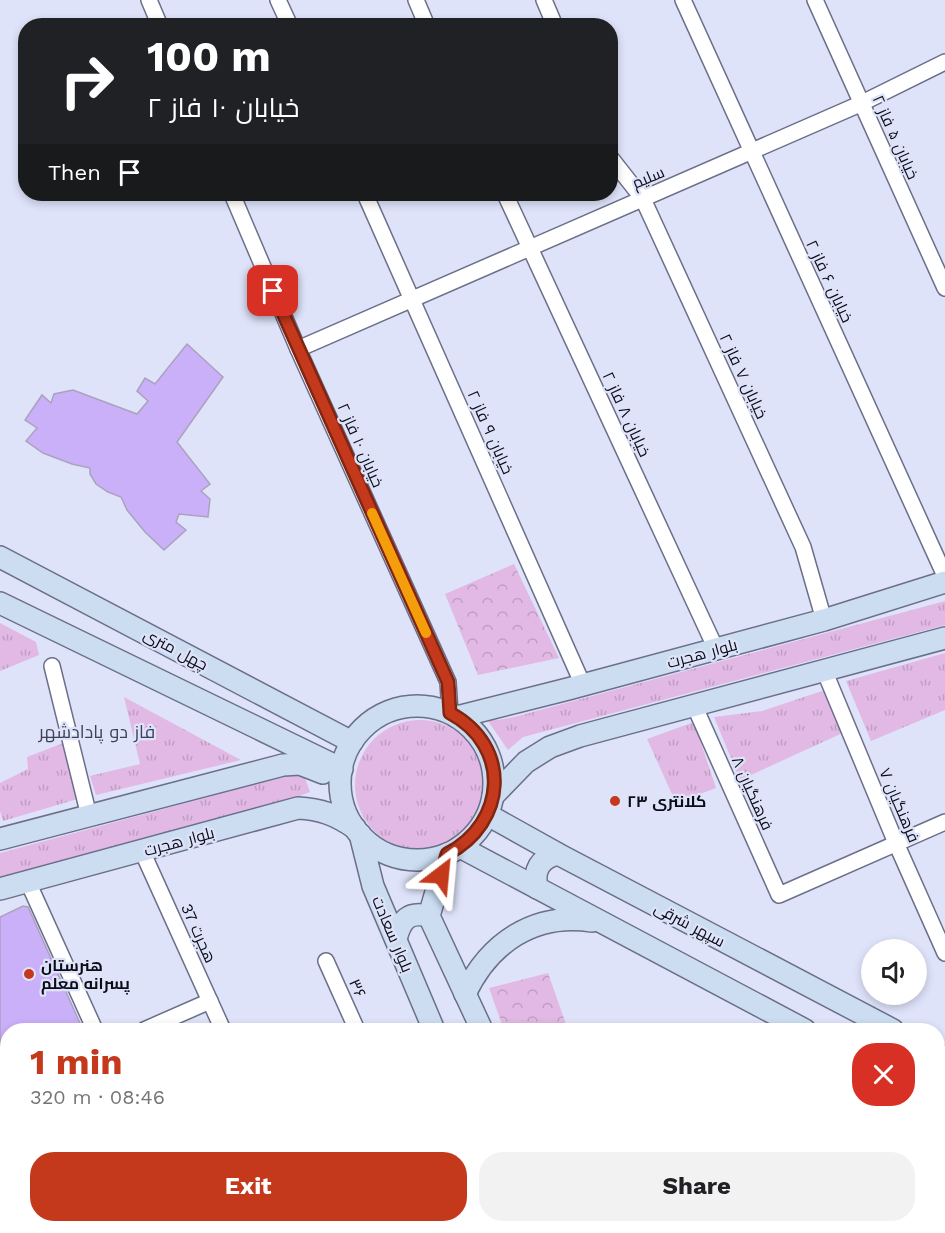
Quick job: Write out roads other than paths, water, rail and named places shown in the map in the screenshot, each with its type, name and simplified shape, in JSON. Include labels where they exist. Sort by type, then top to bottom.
[{"type":"main road","name":"چهل متری","points":[[0,557],[352,742]]},
{"type":"main road","name":"بلوار هجرت","points":[[453,715],[583,685],[824,620],[945,582]]},
{"type":"main road","points":[[0,603],[341,774]]},
{"type":"main road","points":[[491,805],[494,777],[491,759],[477,735],[453,715],[428,707],[406,707],[385,713],[366,725],[352,742],[341,774],[344,805],[358,831],[375,847],[401,857],[429,859],[453,850],[476,833],[491,805],[526,762],[550,747],[580,736],[945,638]]},
{"type":"main road","points":[[0,839],[283,765],[300,764],[341,774]]},
{"type":"main road","name":"سپهر شرقی","points":[[491,805],[558,854],[880,1023]]},
{"type":"main road","name":"بلوار هجرت","points":[[0,889],[298,808],[317,809],[336,815],[358,831]]},
{"type":"main road","name":"بلوار سعادت","points":[[358,831],[373,886],[431,1023]]},
{"type":"main road","points":[[453,850],[537,888],[792,1023]]},
{"type":"main road","points":[[453,850],[429,916],[479,1023]]},
{"type":"main road","points":[[537,888],[536,870],[549,856],[558,854]]},
{"type":"main road","points":[[396,939],[400,924],[410,916],[419,914],[429,916]]},
{"type":"main road","points":[[465,994],[484,962],[496,949],[519,933],[544,923],[563,920],[581,919],[600,922]]},
{"type":"street","points":[[149,0],[157,18]]},
{"type":"street","points":[[278,0],[286,18]]},
{"type":"street","points":[[416,0],[424,18]]},
{"type":"street","points":[[544,0],[552,18]]},
{"type":"street","name":"خیابان ۶ فاز ۲","points":[[683,0],[945,576]]},
{"type":"street","name":"خیابان ۵ فاز ۲","points":[[815,0],[945,288]]},
{"type":"street","name":"سلیم","points":[[298,349],[860,104],[945,62]]},
{"type":"street","name":"خیابان ۷ فاز ۲","points":[[618,167],[643,199],[803,547],[824,620]]},
{"type":"street","name":"خیابان ۱۰ فاز ۲","points":[[235,201],[298,349],[448,682],[453,715]]},
{"type":"street","name":"خیابان ۹ فاز ۲","points":[[368,201],[583,685]]},
{"type":"street","name":"خیابان ۸ فاز ۲","points":[[508,201],[716,649]]},
{"type":"street","points":[[52,666],[89,816]]},
{"type":"street","name":"فرهنگیان ۷","points":[[824,670],[896,843],[945,953]]},
{"type":"street","name":"فرهنگیان ۸","points":[[694,705],[779,895],[896,843]]},
{"type":"street","points":[[896,843],[945,822]]},
{"type":"street","name":"هجرت 37","points":[[142,851],[220,1023]]},
{"type":"street","points":[[28,882],[92,1023]]},
{"type":"street","name":"۳۶","points":[[326,961],[354,1023]]},
{"type":"street","points":[[160,1023],[210,1001]]},
{"type":"place","name":"کلانتری ۲۳","points":[[615,801]]},
{"type":"place","name":"هنرستان پسرانه معلم","points":[[29,974]]},
{"type":"district","name":"فاز دو پادادشهر","points":[[97,732]]}]
